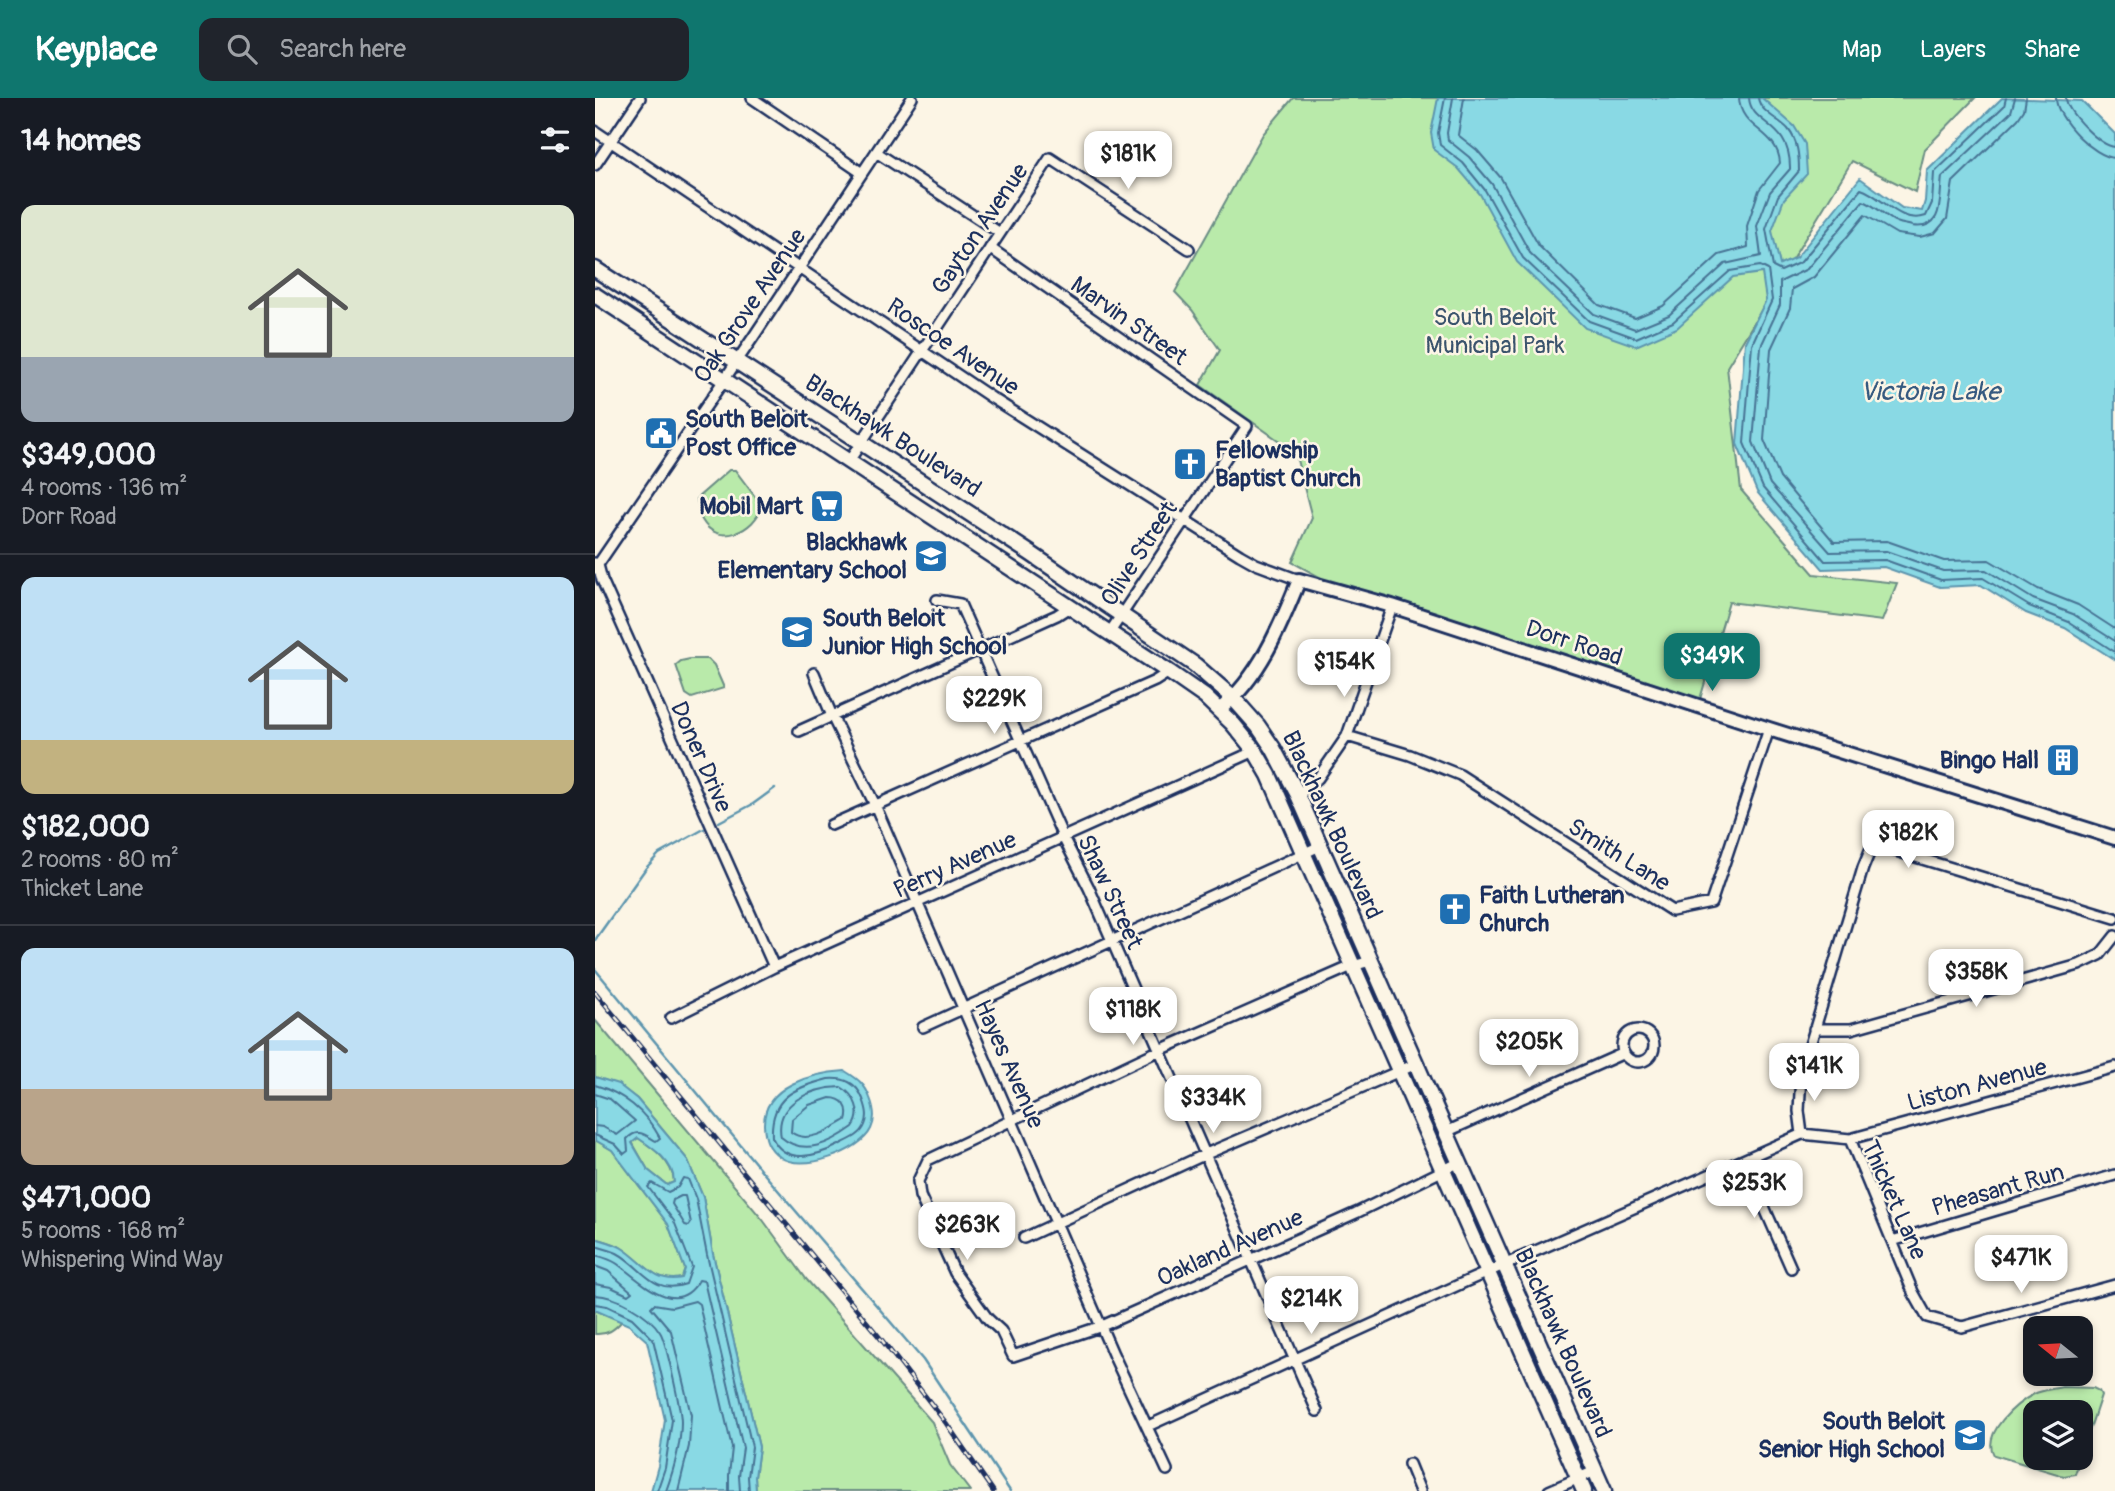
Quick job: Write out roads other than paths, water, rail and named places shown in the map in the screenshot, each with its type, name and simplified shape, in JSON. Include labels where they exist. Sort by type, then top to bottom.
[{"type":"main road","name":"Blackhawk Boulevard","points":[[595,269],[1123,615],[1195,665],[1234,699],[1258,726],[1298,795],[1604,1491]]},
{"type":"main road","name":"Blackhawk Boulevard","points":[[595,295],[1169,672],[1219,710],[1255,751],[1286,810],[1398,1072],[1581,1485]]},
{"type":"street","points":[[595,165],[640,98]]},
{"type":"street","points":[[752,98],[862,173]]},
{"type":"street","name":"Oak Grove Avenue","points":[[596,566],[737,361],[912,98]]},
{"type":"street","name":"Roscoe Avenue","points":[[595,131],[992,398],[1256,564],[1299,580]]},
{"type":"street","points":[[876,152],[1000,233]]},
{"type":"street","name":"Gayton Avenue","points":[[849,461],[1050,158],[1188,249]]},
{"type":"street","name":"Marvin Street","points":[[990,248],[1247,426]]},
{"type":"street","name":"Olive Street","points":[[1110,632],[1247,426]]},
{"type":"street","name":"Doner Drive","points":[[596,566],[774,967]]},
{"type":"street","points":[[1219,710],[1234,699],[1247,683],[1279,626],[1299,580]]},
{"type":"street","name":"Dorr Road","points":[[1299,580],[1392,606],[2115,838]]},
{"type":"street","name":"Shaw Street","points":[[937,600],[960,604],[1064,839],[1090,888],[1317,1411]]},
{"type":"street","points":[[799,731],[1057,615],[1071,606]]},
{"type":"street","points":[[1298,795],[1318,778],[1347,736],[1392,606]]},
{"type":"street","points":[[831,825],[1169,672]]},
{"type":"street","name":"Hayes Avenue","points":[[814,673],[875,805],[1056,1223],[1167,1470]]},
{"type":"street","name":"Smith Lane","points":[[1347,736],[1410,755],[1459,775],[1672,911],[1711,902],[1769,729]]},
{"type":"street","name":"Perry Avenue","points":[[671,1018],[774,967],[1255,751]]},
{"type":"street","points":[[923,1027],[1320,846]]},
{"type":"street","points":[[1148,1426],[1802,1134],[1799,1111],[1801,1075],[1872,846],[1949,866],[2115,918]]},
{"type":"street","points":[[1814,1029],[1851,1028],[2080,965],[2100,955],[2115,936]]},
{"type":"street","points":[[1013,1120],[1160,1050],[1352,966],[1371,961]]},
{"type":"street","points":[[1445,1132],[1624,1053]]},
{"type":"street","points":[[1024,1238],[1206,1154],[1416,1064]]},
{"type":"street","name":"Liston Avenue","points":[[1850,1139],[2115,1067]]},
{"type":"street","name":"Oakland Avenue","points":[[1013,1120],[928,1160],[918,1181],[920,1196],[955,1273],[988,1319],[1001,1331],[1013,1356],[1102,1326],[1356,1213],[1458,1163]]},
{"type":"street","name":"Thicket Lane","points":[[1802,1134],[1850,1139],[1913,1292],[1927,1317],[1962,1327],[2115,1285]]},
{"type":"street","points":[[1744,1161],[1791,1268]]},
{"type":"street","name":"Pheasant Run","points":[[1892,1241],[2115,1175]]},
{"type":"street","points":[[1409,1464],[1420,1491]]},
{"type":"street","points":[[1549,1491],[1581,1485],[1595,1471]]},
{"type":"water","name":"Victoria Lake","points":[[1438,98],[1762,98],[1794,126],[1805,144],[1807,174],[1784,199],[1772,231],[1780,265],[1796,258],[1860,178],[1902,208],[1922,211],[1927,171],[2002,98],[2082,101],[2115,134],[2115,660],[2065,628],[2026,613],[1981,585],[1940,587],[1884,567],[1823,569],[1757,492],[1737,444],[1745,342],[1766,300],[1762,273],[1733,277],[1677,328],[1636,346],[1585,328],[1517,262],[1480,194],[1458,168],[1434,150],[1431,133]]},
{"type":"water","points":[[845,1071],[863,1085],[871,1102],[874,1121],[865,1137],[830,1158],[802,1163],[780,1157],[770,1147],[764,1130],[766,1111],[772,1100],[781,1091],[805,1078]]},
{"type":"water","points":[[595,1077],[618,1084],[637,1099],[687,1159],[703,1197],[713,1254],[759,1447],[756,1491],[651,1491],[665,1420],[647,1341],[629,1325],[595,1310],[595,1238],[622,1248],[656,1275],[664,1278],[682,1278],[685,1269],[668,1224],[612,1150],[595,1140]],"holes":[[[638,1138],[667,1162],[674,1182],[667,1185],[648,1170],[632,1143]]]},
{"type":"waterway","points":[[719,822],[753,804],[775,788]]},
{"type":"waterway","points":[[595,940],[659,854],[704,829]]},
{"type":"waterway","points":[[595,969],[923,1360],[1010,1491]]},
{"type":"railway","points":[[595,992],[881,1339],[946,1423],[993,1491]]},
{"type":"place","name":"South Beloit Post Office","points":[[661,433]]},
{"type":"place","name":"Fellowship Baptist Church","points":[[1190,464]]},
{"type":"place","name":"Mobil Mart","points":[[827,506]]},
{"type":"place","name":"Blackhawk Elementary School","points":[[931,556]]},
{"type":"place","name":"South Beloit Junior High School","points":[[797,632]]},
{"type":"place","name":"Bingo Hall","points":[[2063,760]]},
{"type":"place","name":"Faith Lutheran Church","points":[[1455,909]]},
{"type":"place","name":"South Beloit Senior High School","points":[[1970,1435]]},
{"type":"park label","name":"South Beloit Municipal Park","points":[[1495,331]]}]
